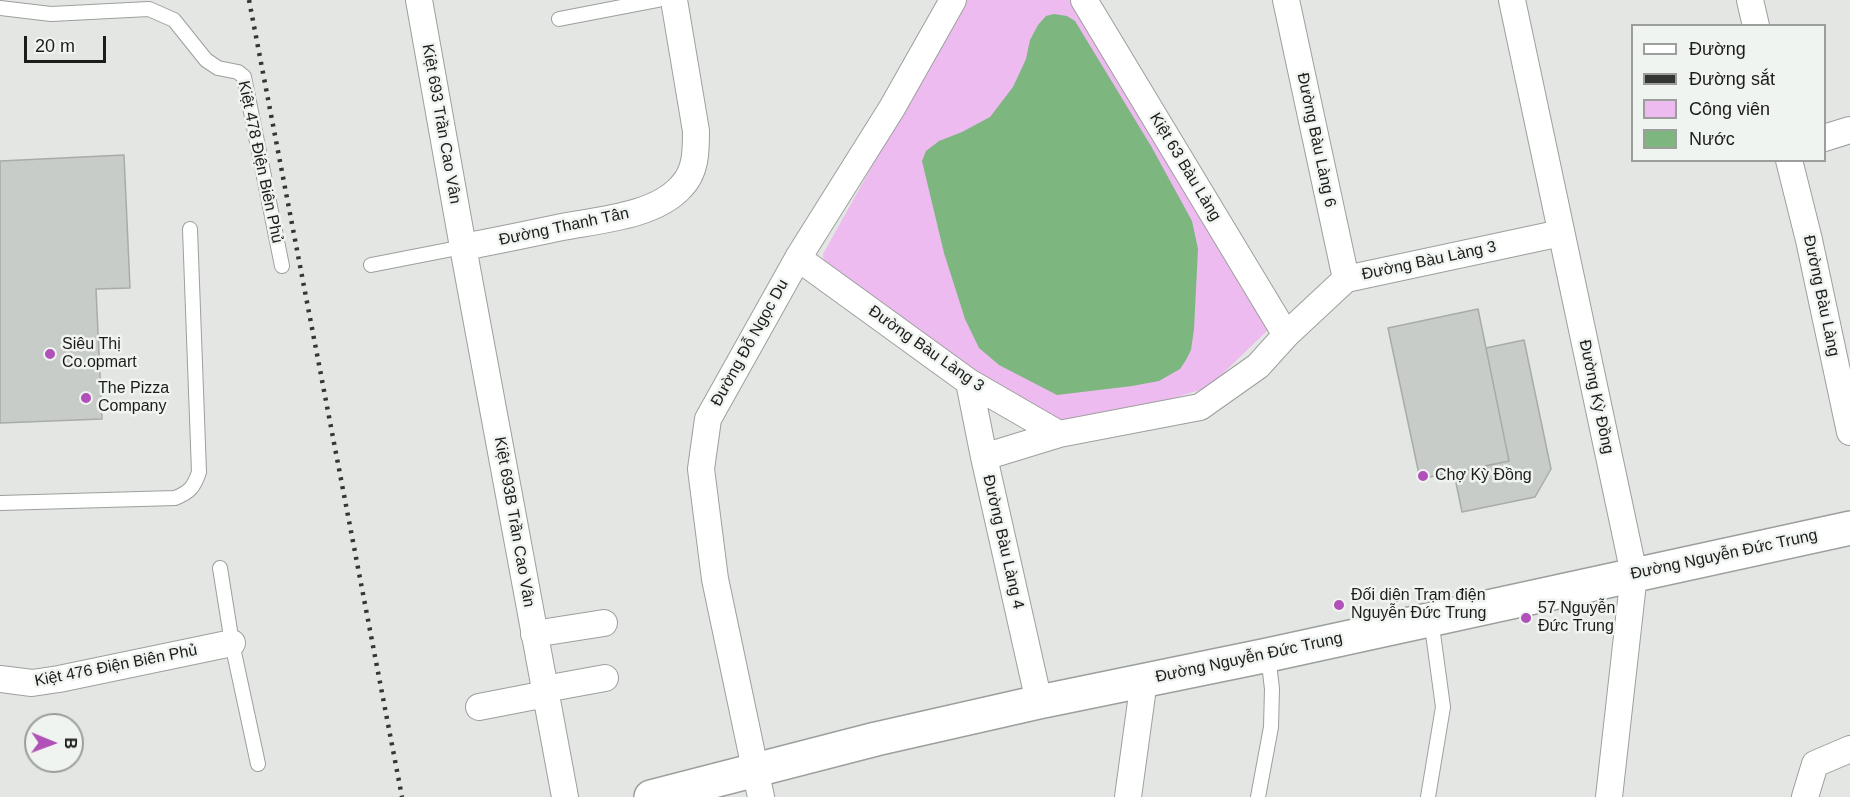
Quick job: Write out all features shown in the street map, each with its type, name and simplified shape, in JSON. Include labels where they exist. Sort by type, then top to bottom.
[{"type":"street","name":"Kiệt 693 Trần Cao Vân","points":[[419,0],[463,247]]},
{"type":"street","name":"Đường Thanh Tân","points":[[463,247],[632,214],[668,199],[682,186],[692,170],[696,151],[696,132],[674,0]]},
{"type":"street","name":"Đường Đỗ Ngọc Du","points":[[758,784],[715,579],[701,469],[708,419],[798,258],[892,108],[953,0]]},
{"type":"street","name":"Kiệt 63 Bàu Làng","points":[[1084,0],[1286,335]]},
{"type":"street","name":"Đường Bàu Làng 6","points":[[1286,0],[1346,279]]},
{"type":"street","name":"Đường Kỳ Đồng","points":[[1512,0],[1634,574],[1609,797]]},
{"type":"street","points":[[1750,0],[1756,24]]},
{"type":"street","points":[[1826,137],[1850,130]]},
{"type":"street","name":"Đường Bàu Làng","points":[[1790,162],[1850,432]]},
{"type":"street","name":"Đường Bàu Làng 3","points":[[984,457],[1059,434],[1200,407],[1258,366],[1286,335],[1346,279],[1561,233]]},
{"type":"street","name":"Kiệt 693B Trần Cao Vân","points":[[463,247],[565,797]]},
{"type":"street","name":"Đường Bàu Làng 3","points":[[798,258],[969,382],[1059,434]]},
{"type":"street","name":"Đường Bàu Làng 4","points":[[969,382],[1039,702]]},
{"type":"street","name":"Đường Nguyễn Đức Trung","points":[[651,797],[758,784],[876,739],[1850,528]]},
{"type":"street","points":[[534,633],[604,623]]},
{"type":"street","name":"Kiệt 476 Điện Biên Phủ","points":[[0,679],[25,682],[59,680],[232,643]]},
{"type":"street","points":[[479,707],[605,678]]},
{"type":"street","points":[[1128,797],[1144,680]]},
{"type":"street","points":[[1804,797],[1815,764],[1850,749]]},
{"type":"lane","points":[[559,19],[658,0]]},
{"type":"lane","name":"Kiệt 478 Điện Biên Phủ","points":[[0,8],[51,14],[84,7],[149,9],[174,20],[206,60],[218,68],[238,72],[244,77],[282,266]]},
{"type":"lane","points":[[0,503],[175,498],[186,494],[195,486],[199,471],[190,229]]},
{"type":"lane","points":[[371,265],[463,247]]},
{"type":"lane","points":[[220,568],[232,643],[258,764]]},
{"type":"lane","points":[[1428,797],[1443,707],[1431,619]]},
{"type":"lane","points":[[1258,797],[1271,727],[1272,689],[1268,655]]},
{"type":"green space","points":[[965,0],[1080,0],[1274,324],[1209,387],[1085,426],[1053,421],[973,382],[825,270],[823,254]]},
{"type":"water","points":[[1054,14],[1067,16],[1075,21],[1151,146],[1192,221],[1198,249],[1191,350],[1180,369],[1159,381],[1057,395],[999,365],[979,348],[965,319],[944,253],[922,161],[926,151],[939,141],[990,117],[1013,87],[1026,59],[1030,40],[1038,25],[1046,16]]},
{"type":"building","name":"Siêu Thị Co.opmart","points":[[124,155],[130,288],[96,289],[102,419],[0,423],[0,161]]},
{"type":"building","points":[[1478,309],[1509,461],[1420,479],[1388,328]]},
{"type":"building","points":[[1524,340],[1551,469],[1535,497],[1462,512],[1454,473],[1509,461],[1486,348]]},
{"type":"railway","points":[[249,0],[402,797]]},
{"type":"place","name":"Siêu Thị Co.opmart","points":[[50,354]]},
{"type":"place","name":"The Pizza Company","points":[[86,398]]},
{"type":"place","name":"Chợ Kỳ Đồng","points":[[1423,476]]},
{"type":"place","name":"Đối diện Trạm điện Nguyễn Đức Trung","points":[[1339,605]]},
{"type":"place","name":"57 Nguyễn Đức Trung","points":[[1526,618]]}]
